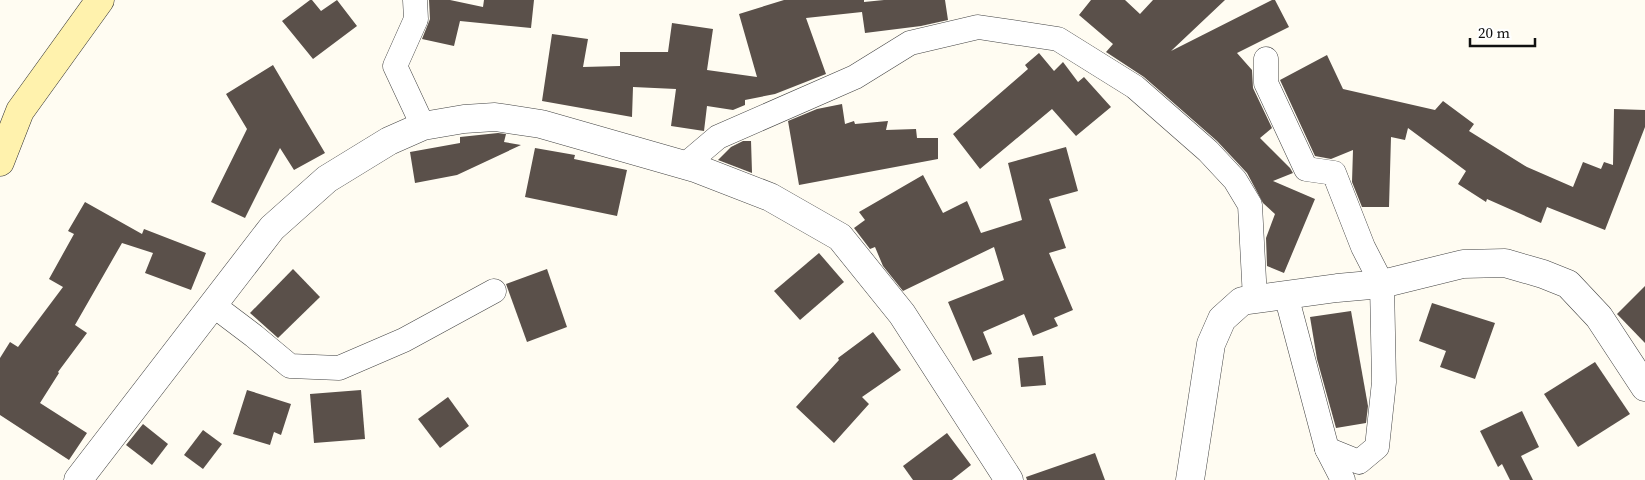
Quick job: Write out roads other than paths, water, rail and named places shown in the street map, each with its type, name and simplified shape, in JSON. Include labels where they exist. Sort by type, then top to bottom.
[{"type":"main road","points":[[0,162],[20,111],[100,0]]},
{"type":"street","points":[[415,0],[416,19],[395,66],[423,126]]},
{"type":"street","points":[[685,165],[718,137],[855,77],[910,43],[978,27],[1058,39],[1135,87],[1208,151],[1234,180],[1250,205],[1255,299]]},
{"type":"street","points":[[1266,59],[1266,83],[1306,169],[1334,173],[1363,247],[1382,284],[1384,382],[1377,446],[1359,462],[1327,449]]},
{"type":"street","points":[[78,480],[272,228],[327,179],[389,141],[423,126],[464,119],[495,117],[540,124],[685,165],[770,196],[840,237],[902,314],[1008,480]]},
{"type":"street","points":[[1190,480],[1212,344],[1222,318],[1242,301],[1382,284],[1463,264],[1505,263],[1544,274],[1568,284],[1599,317],[1645,387]]},
{"type":"street","points":[[213,305],[290,366],[339,368],[404,340],[494,291]]},
{"type":"street","points":[[1286,295],[1327,449],[1343,480]]}]
